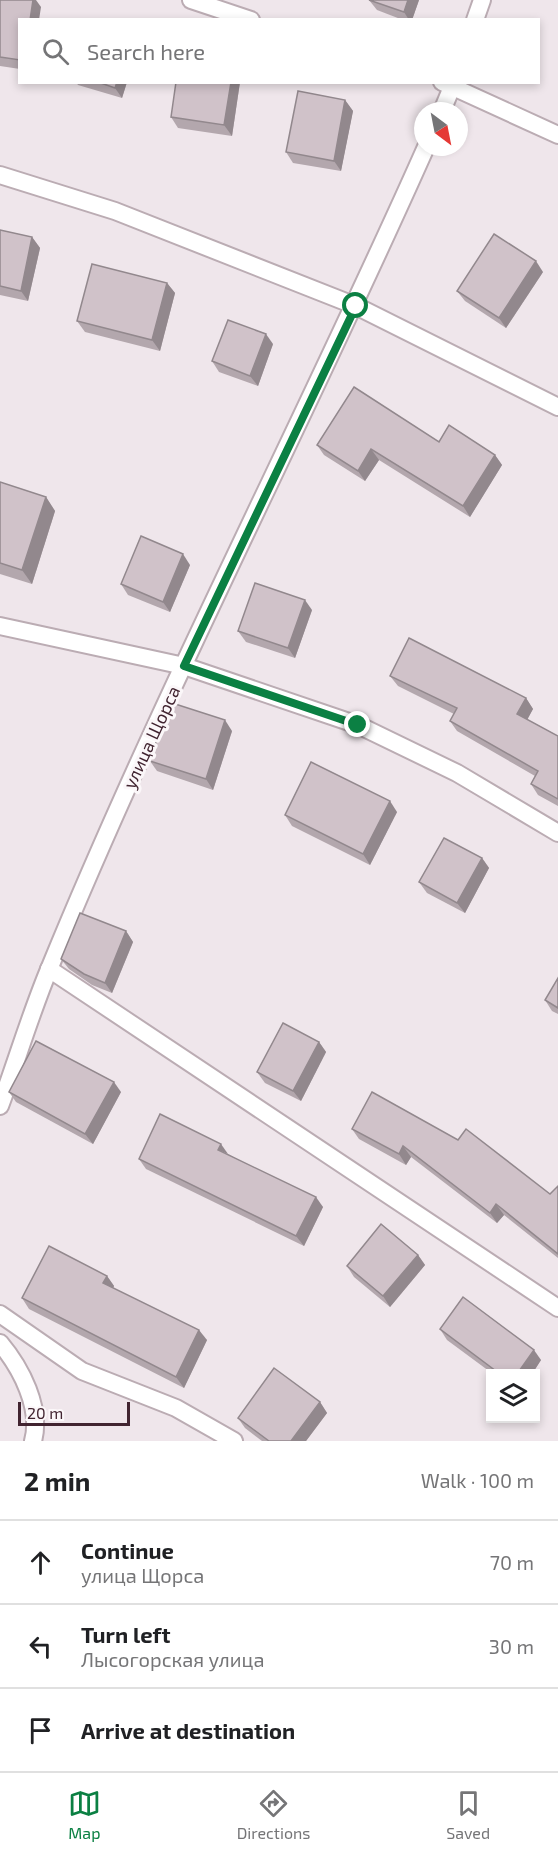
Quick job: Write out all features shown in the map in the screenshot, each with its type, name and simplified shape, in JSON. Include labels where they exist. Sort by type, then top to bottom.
[{"type":"street","points":[[191,0],[245,18]]},
{"type":"street","points":[[476,18],[482,0]]},
{"type":"street","points":[[445,102],[450,84],[558,135]]},
{"type":"street","name":"улица Щорса","points":[[0,1106],[49,969],[184,666],[356,306],[422,156]]},
{"type":"street","points":[[0,175],[115,211],[356,306],[558,407]]},
{"type":"street","points":[[0,626],[184,666],[358,725],[457,773],[558,833]]},
{"type":"street","points":[[49,969],[558,1308]]},
{"type":"street","points":[[0,1314],[82,1371],[176,1408],[234,1441]]},
{"type":"street","points":[[0,1343],[28,1387],[35,1432],[33,1441]]},
{"type":"building","points":[[0,0],[33,0],[30,18],[18,18],[18,60],[0,57]]},
{"type":"building","points":[[369,0],[408,0],[404,12]]},
{"type":"building","points":[[104,84],[116,84],[115,88]]},
{"type":"building","points":[[176,84],[231,84],[224,125],[171,117]]},
{"type":"building","points":[[298,91],[345,100],[334,161],[286,152]]},
{"type":"building","points":[[0,230],[32,237],[21,291],[0,286]]},
{"type":"building","points":[[494,234],[536,261],[499,318],[457,291]]},
{"type":"building","points":[[92,264],[167,283],[152,340],[77,321]]},
{"type":"building","points":[[228,320],[266,334],[250,376],[212,361]]},
{"type":"building","points":[[354,387],[439,442],[449,425],[495,455],[463,506],[371,449],[358,471],[317,445]]},
{"type":"building","points":[[0,482],[46,497],[22,570],[0,563]]},
{"type":"building","points":[[141,536],[183,554],[163,602],[121,584]]},
{"type":"building","points":[[255,583],[305,600],[288,648],[238,631]]},
{"type":"building","points":[[409,638],[526,698],[517,714],[558,736],[558,799],[531,784],[538,771],[450,721],[457,708],[390,676]]},
{"type":"building","points":[[169,702],[225,720],[206,779],[150,761]]},
{"type":"building","points":[[311,762],[390,801],[363,854],[285,815]]},
{"type":"building","points":[[444,838],[482,858],[457,903],[419,882]]},
{"type":"building","points":[[80,913],[126,931],[105,983],[84,974],[61,959]]},
{"type":"building","points":[[558,978],[558,1008],[545,1000]]},
{"type":"building","points":[[283,1023],[319,1042],[293,1091],[257,1072]]},
{"type":"building","points":[[36,1041],[114,1082],[85,1134],[9,1092]]},
{"type":"building","points":[[372,1092],[458,1140],[466,1129],[550,1194],[558,1186],[558,1254],[496,1204],[490,1213],[403,1146],[399,1154],[352,1129]]},
{"type":"building","points":[[160,1114],[221,1144],[218,1150],[316,1197],[296,1236],[139,1159]]},
{"type":"building","points":[[381,1224],[418,1255],[383,1296],[347,1266]]},
{"type":"building","points":[[49,1246],[107,1276],[103,1283],[199,1330],[176,1377],[22,1298]]},
{"type":"building","points":[[463,1297],[534,1350],[521,1369],[493,1369],[440,1329]]},
{"type":"building","points":[[274,1368],[320,1402],[291,1441],[269,1441],[238,1418]]},
{"type":"route","points":[[356,306],[184,666],[358,725]]}]
